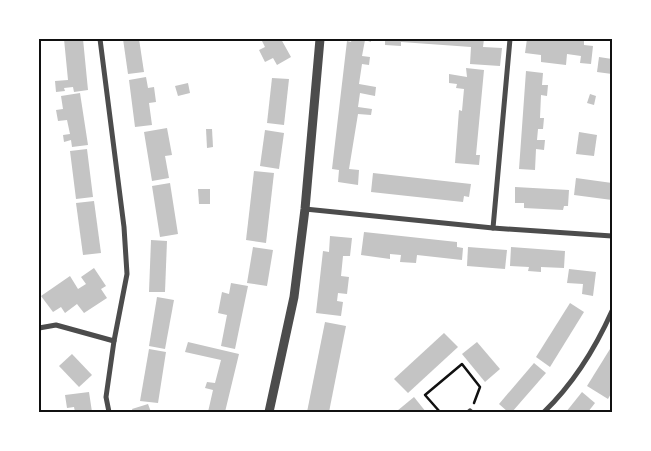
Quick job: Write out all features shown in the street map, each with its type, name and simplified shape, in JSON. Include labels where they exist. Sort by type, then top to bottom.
[{"type":"street","points":[[100,39],[124,227],[127,274],[114,340],[106,397],[109,412]]},
{"type":"street","points":[[269,412],[294,298],[305,209],[320,39]]},
{"type":"street","points":[[493,228],[510,39]]},
{"type":"street","points":[[305,209],[493,228],[612,236]]},
{"type":"street","points":[[544,412],[568,388],[600,338],[612,311]]},
{"type":"street","points":[[39,328],[56,325],[114,340]]},
{"type":"path","points":[[440,412],[425,395],[462,364],[480,387],[471,412]]},
{"type":"building","points":[[64,39],[83,39],[88,90],[74,92],[73,87],[64,88],[65,91],[56,92],[55,81],[68,80]]},
{"type":"building","points":[[123,39],[139,39],[144,72],[128,74]]},
{"type":"building","points":[[261,39],[281,39],[291,57],[277,65],[273,58],[265,62],[259,50],[265,47]]},
{"type":"building","points":[[352,39],[371,39],[371,42],[365,40],[362,56],[370,57],[369,65],[362,64],[359,84],[376,87],[375,96],[360,93],[358,107],[372,109],[371,115],[358,114],[349,169],[359,170],[358,185],[338,182],[339,170],[332,169],[347,41],[351,42]]},
{"type":"building","points":[[385,39],[484,39],[483,47],[502,48],[500,66],[470,64],[471,47],[401,42],[401,46],[385,45]]},
{"type":"building","points":[[527,39],[584,41],[584,45],[593,46],[591,64],[580,63],[581,56],[567,54],[566,65],[541,62],[541,55],[525,53]]},
{"type":"building","points":[[599,57],[612,59],[612,74],[597,72]]},
{"type":"building","points":[[466,68],[484,70],[476,155],[480,155],[479,165],[455,163],[459,110],[462,111],[464,89],[456,88],[457,84],[449,83],[449,74],[467,77]]},
{"type":"building","points":[[526,71],[543,73],[542,85],[548,85],[547,96],[541,95],[540,118],[544,118],[543,129],[538,129],[537,140],[545,140],[544,150],[536,149],[535,170],[519,169]]},
{"type":"building","points":[[146,77],[148,88],[154,87],[156,102],[149,103],[152,125],[135,127],[129,80]]},
{"type":"building","points":[[272,78],[289,79],[284,125],[267,123]]},
{"type":"building","points":[[188,83],[190,93],[178,96],[175,86]]},
{"type":"building","points":[[80,93],[88,145],[72,147],[71,140],[64,142],[63,135],[70,134],[67,120],[58,121],[56,110],[63,109],[61,96]]},
{"type":"building","points":[[590,94],[596,96],[594,105],[587,103]]},
{"type":"building","points":[[167,128],[172,155],[165,156],[169,178],[152,181],[144,132]]},
{"type":"building","points":[[206,129],[212,129],[213,147],[207,148]]},
{"type":"building","points":[[265,130],[284,133],[279,169],[260,166]]},
{"type":"building","points":[[579,132],[597,135],[594,156],[576,154]]},
{"type":"building","points":[[87,149],[93,197],[76,199],[70,151]]},
{"type":"building","points":[[254,171],[274,173],[266,243],[246,240]]},
{"type":"building","points":[[373,173],[471,184],[469,197],[464,196],[463,202],[371,192]]},
{"type":"building","points":[[576,178],[612,183],[612,200],[574,195]]},
{"type":"building","points":[[170,183],[178,234],[160,237],[152,186]]},
{"type":"building","points":[[515,187],[569,190],[568,206],[564,206],[563,210],[524,208],[524,203],[515,203]]},
{"type":"building","points":[[198,189],[210,189],[210,204],[199,204]]},
{"type":"building","points":[[94,201],[101,253],[83,255],[76,203]]},
{"type":"building","points":[[364,232],[457,242],[457,247],[463,248],[462,260],[417,255],[416,263],[400,262],[401,255],[390,254],[390,259],[361,255]]},
{"type":"building","points":[[330,236],[352,238],[350,256],[343,256],[341,276],[349,277],[347,294],[338,293],[337,301],[343,302],[341,316],[316,313],[323,251],[329,252]]},
{"type":"building","points":[[151,240],[167,241],[165,292],[149,292]]},
{"type":"building","points":[[253,247],[273,250],[267,286],[247,283]]},
{"type":"building","points":[[468,247],[507,250],[505,269],[467,266]]},
{"type":"building","points":[[511,247],[565,251],[564,268],[541,267],[541,272],[528,271],[529,267],[510,266]]},
{"type":"building","points":[[94,268],[106,286],[101,289],[107,298],[84,313],[77,304],[65,313],[61,307],[53,312],[41,296],[70,276],[78,289],[86,284],[81,277]]},
{"type":"building","points":[[569,269],[596,272],[593,296],[582,294],[583,284],[567,283]]},
{"type":"building","points":[[231,283],[248,286],[235,349],[221,346],[227,315],[218,313],[222,292],[229,294]]},
{"type":"building","points":[[157,297],[174,300],[165,349],[149,346]]},
{"type":"building","points":[[570,303],[584,312],[550,367],[536,357]]},
{"type":"building","points":[[325,322],[346,326],[329,412],[307,412]]},
{"type":"building","points":[[444,333],[458,347],[408,393],[394,379]]},
{"type":"building","points":[[188,342],[239,354],[225,412],[208,412],[213,390],[205,388],[207,382],[215,383],[221,360],[185,352]]},
{"type":"building","points":[[477,342],[500,369],[485,382],[462,354]]},
{"type":"building","points":[[149,349],[166,352],[158,403],[140,401]]},
{"type":"building","points":[[610,349],[612,351],[612,392],[608,399],[587,386]]},
{"type":"building","points":[[72,354],[92,375],[79,387],[59,366]]},
{"type":"building","points":[[534,363],[546,373],[512,412],[508,412],[499,404]]},
{"type":"building","points":[[89,392],[92,412],[75,412],[74,407],[67,408],[65,395]]},
{"type":"building","points":[[582,392],[595,403],[588,412],[566,412]]},
{"type":"building","points":[[414,397],[426,412],[397,411]]},
{"type":"building","points":[[148,404],[151,412],[133,412],[132,409]]}]
